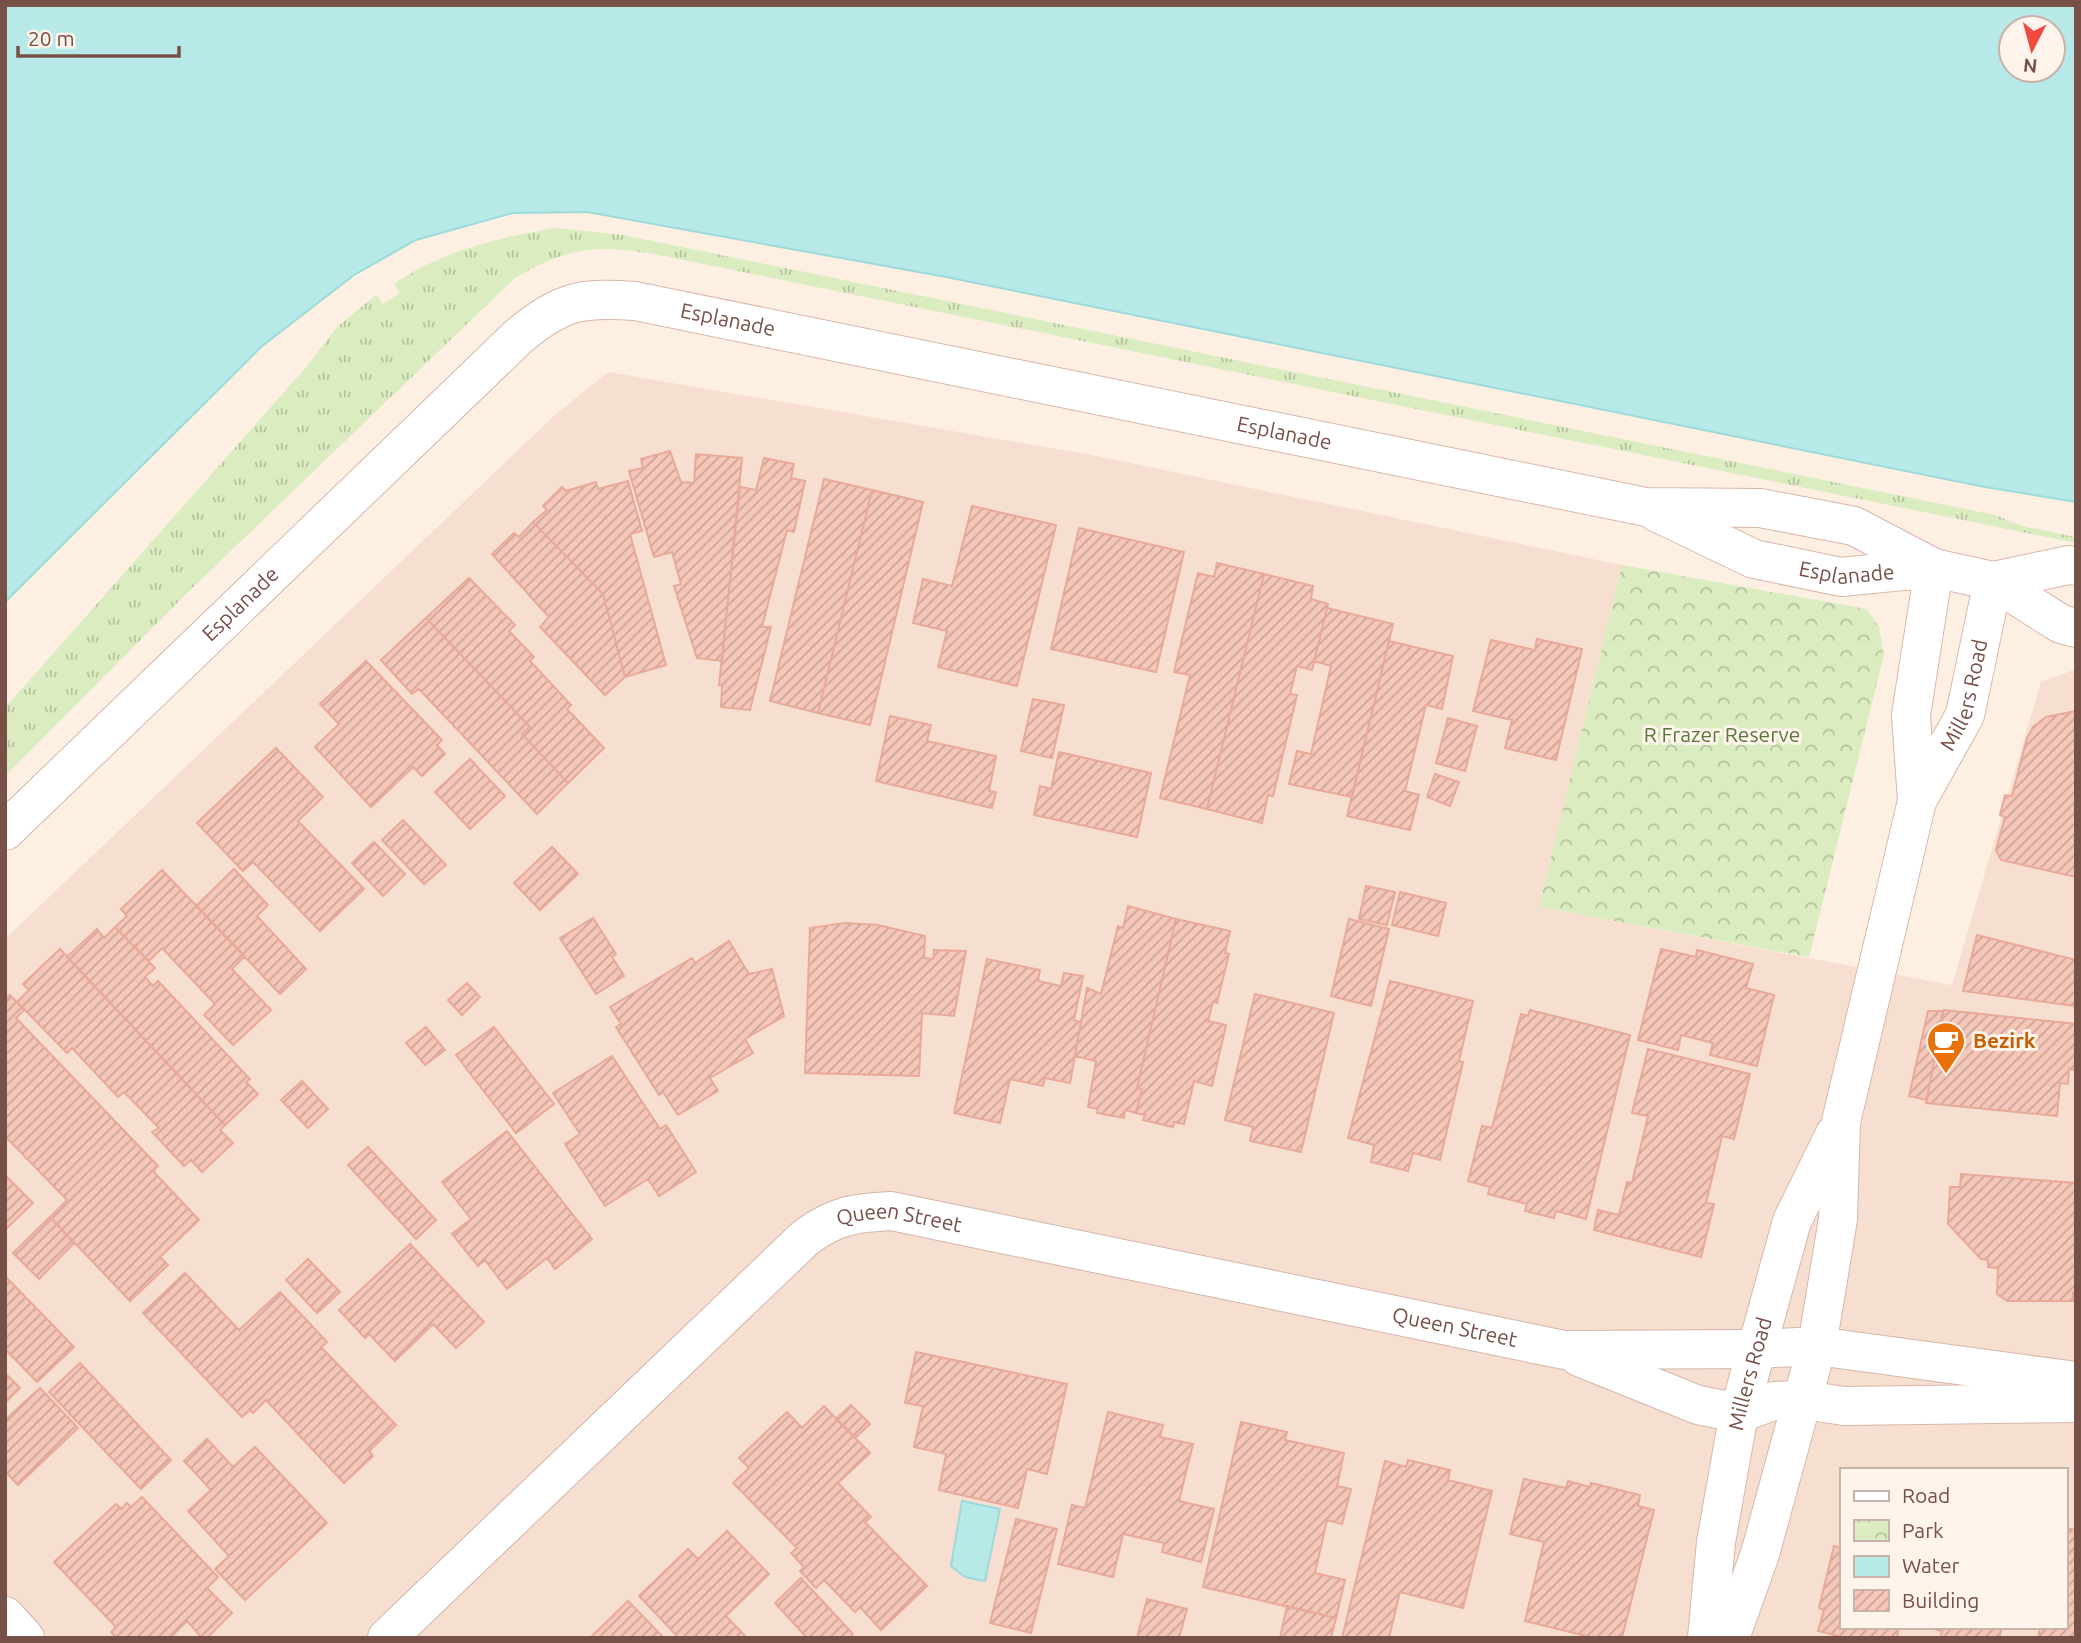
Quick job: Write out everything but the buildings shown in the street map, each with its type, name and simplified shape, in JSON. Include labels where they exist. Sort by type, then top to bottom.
[{"type":"street","name":"Esplanade","points":[[5,831],[520,335],[544,316],[572,302],[635,301],[1646,507],[1760,508],[1854,526],[1934,568],[1993,581],[2061,624],[2076,628]]},
{"type":"street","name":"Esplanade","points":[[1646,507],[1754,559],[1841,577],[1934,568]]},
{"type":"street","name":"Esplanade","points":[[1993,581],[2069,565],[2076,566]]},
{"type":"street","name":"Millers Road","points":[[1917,800],[1911,715],[1934,568]]},
{"type":"street","name":"Millers Road","points":[[1730,1638],[1760,1554],[1804,1400],[1838,1219],[1841,1122],[1917,800],[1965,715],[1993,581]]},
{"type":"street","name":"Millers Road","points":[[1707,1638],[1716,1542],[1739,1413],[1792,1221],[1841,1122]]},
{"type":"street","name":"Queen Street","points":[[387,1638],[805,1238],[824,1224],[850,1213],[891,1211],[1564,1350],[1698,1405],[1739,1413],[1774,1401],[1804,1400],[1844,1406],[2076,1403]]},
{"type":"street","name":"Queen Street","points":[[1564,1350],[1816,1346],[2076,1381]]},
{"type":"street","points":[[5,1616],[25,1638]]},
{"type":"shaded area","points":[[608,372],[1087,454],[1622,565],[1539,907],[1952,985],[2041,682],[2076,669],[2076,1638],[5,1638],[5,939],[557,413]]},
{"type":"green space","points":[[556,228],[623,235],[1995,515],[2022,526],[2076,537],[2076,543],[669,257],[626,250],[589,250],[554,259],[515,278],[189,591],[5,776],[5,708],[307,366],[338,326],[376,295],[383,304],[400,293],[394,284],[412,272],[451,254],[492,241]]},
{"type":"green space","name":"R Frazer Reserve","points":[[1622,565],[1867,609],[1879,627],[1884,655],[1809,957],[1539,907]]},
{"type":"water","points":[[5,5],[2076,5],[2076,502],[1985,487],[946,277],[587,212],[513,213],[416,240],[354,275],[261,347],[5,602]]},
{"type":"water","points":[[962,1501],[1000,1509],[985,1581],[965,1577],[951,1566]]},
{"type":"place","name":"Bezirk","points":[[1946,1075]]}]
